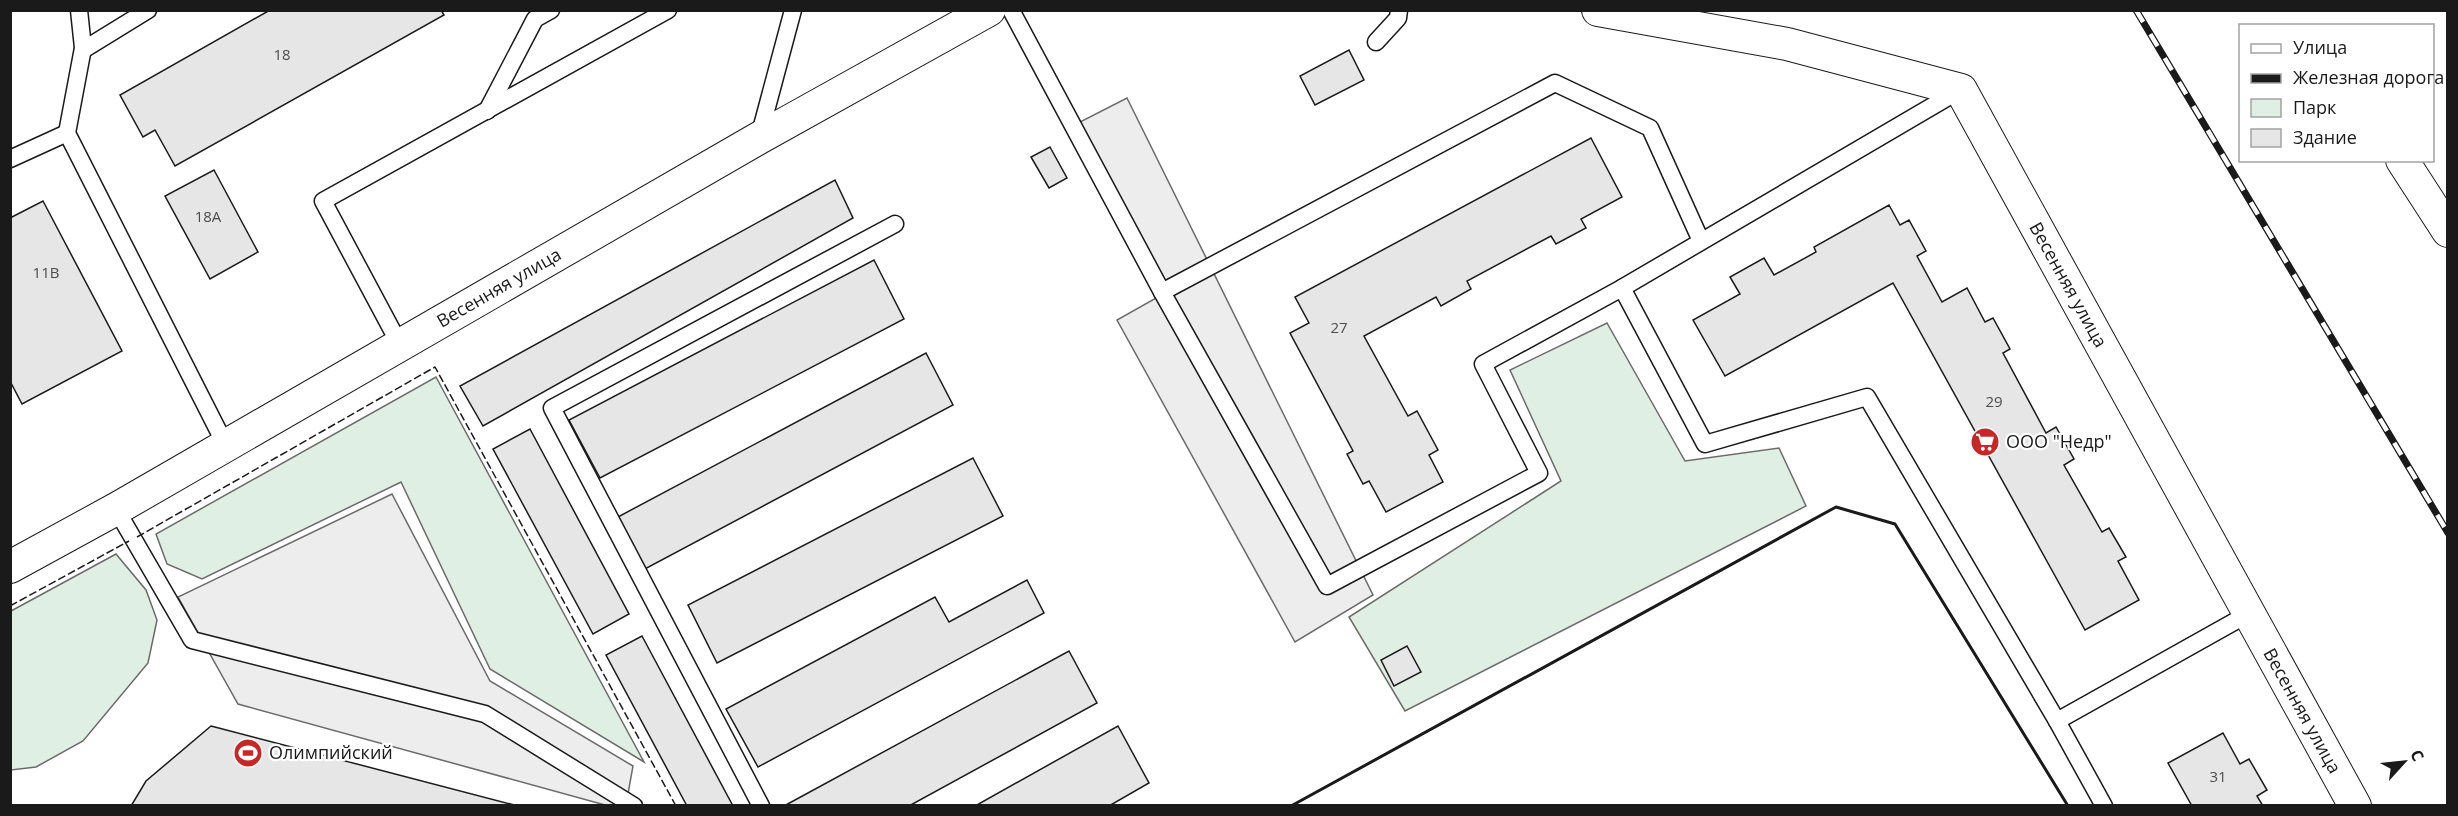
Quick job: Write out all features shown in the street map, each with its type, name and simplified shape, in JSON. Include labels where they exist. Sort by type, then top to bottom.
[{"type":"street","name":"Весенняя улица","points":[[10,567],[226,446],[759,138],[989,10]]},
{"type":"street","points":[[1598,10],[1787,44],[1961,90]]},
{"type":"street","name":"Весенняя улица","points":[[1961,90],[2355,806]]},
{"type":"street","points":[[2403,162],[2448,231]]},
{"type":"lane","points":[[79,10],[83,50],[67,133],[226,446]]},
{"type":"lane","points":[[83,50],[148,10]]},
{"type":"lane","points":[[487,111],[535,19],[551,10]]},
{"type":"lane","points":[[400,345],[323,201],[668,10]]},
{"type":"lane","points":[[759,138],[793,10]]},
{"type":"lane","points":[[1011,10],[1162,292],[1327,586],[1539,473],[1484,364],[1622,288],[1961,90]]},
{"type":"lane","points":[[1376,42],[1398,18],[1399,10]]},
{"type":"lane","points":[[1162,292],[1555,83],[1650,128],[1701,242]]},
{"type":"lane","points":[[10,159],[67,133]]},
{"type":"lane","points":[[761,806],[552,408],[895,224]]},
{"type":"lane","points":[[1622,288],[1705,444],[1867,397],[2057,721],[2104,806]]},
{"type":"lane","points":[[116,509],[192,640],[485,714],[634,806]]},
{"type":"lane","points":[[2057,721],[2248,614]]},
{"type":"green space","points":[[1607,323],[1685,461],[1779,448],[1806,506],[1405,711],[1349,617],[1561,481],[1510,370]]},
{"type":"green space","points":[[436,377],[644,762],[490,669],[401,482],[202,579],[167,564],[156,534]]},
{"type":"green space","points":[[116,554],[146,590],[157,620],[148,663],[83,741],[36,767],[11,770],[11,611]]},
{"type":"shaded area","points":[[1127,98],[1373,595],[1295,642],[1117,320],[1158,297],[1076,124]]},
{"type":"shaded area","points":[[392,494],[490,681],[633,766],[626,805],[605,805],[238,704],[178,597]]},
{"type":"building","points":[[270,10],[441,10],[444,15],[175,166],[155,130],[143,137],[120,95]]},
{"type":"building","points":[[1349,50],[1364,80],[1315,105],[1300,76]]},
{"type":"building","points":[[1591,138],[1622,197],[1581,219],[1586,228],[1556,244],[1551,236],[1467,281],[1471,289],[1441,306],[1436,297],[1364,336],[1408,416],[1417,411],[1438,450],[1429,455],[1443,482],[1386,512],[1369,481],[1363,484],[1347,454],[1353,451],[1290,333],[1309,323],[1295,297]]},
{"type":"building","points":[[1050,147],[1067,178],[1049,188],[1031,157]]},
{"type":"building","points":[[214,170],[258,252],[210,279],[165,196]]},
{"type":"building","points":[[835,180],[853,218],[483,426],[460,386]]},
{"type":"building","points":[[43,201],[122,351],[22,404],[10,381],[10,218]]},
{"type":"building","points":[[1889,205],[1900,225],[1909,220],[1926,251],[1917,256],[1942,302],[1967,288],[1985,322],[1993,318],[2010,349],[2003,353],[2046,433],[2056,427],[2074,459],[2064,465],[2102,532],[2109,528],[2126,557],[2118,561],[2139,600],[2085,630],[1893,283],[1725,376],[1693,320],[1740,294],[1730,277],[1764,258],[1774,275],[1816,252],[1814,247]]},
{"type":"building","points":[[874,260],[904,319],[600,478],[569,420]]},
{"type":"building","points":[[926,353],[953,405],[643,570],[616,518]]},
{"type":"building","points":[[530,429],[629,614],[593,634],[493,449]]},
{"type":"building","points":[[973,458],[1003,516],[717,663],[688,605]]},
{"type":"building","points":[[1027,580],[1044,613],[758,767],[726,709],[935,597],[949,622]]},
{"type":"building","points":[[642,636],[733,806],[687,806],[606,655]]},
{"type":"building","points":[[1407,646],[1421,672],[1394,686],[1381,660]]},
{"type":"building","points":[[1069,651],[1097,703],[909,806],[784,806]]},
{"type":"building","name":"Олимпийский","points":[[211,726],[518,806],[131,806],[146,781]]},
{"type":"building","points":[[1118,726],[1149,783],[1109,806],[975,806]]},
{"type":"building","points":[[2223,733],[2240,764],[2249,759],[2267,790],[2257,796],[2263,806],[2192,806],[2168,763]]},
{"type":"railway","points":[[2136,10],[2448,533]]},
{"type":"fence","points":[[137,537],[435,367],[676,806]]},
{"type":"fence","points":[[10,606],[129,541]]},
{"type":"wall","points":[[1291,806],[1836,507],[1895,524],[2068,806]]},
{"type":"place","name":"ООО \"Недр\"","points":[[1985,442]]},
{"type":"place","name":"Олимпийский","points":[[248,753]]}]
